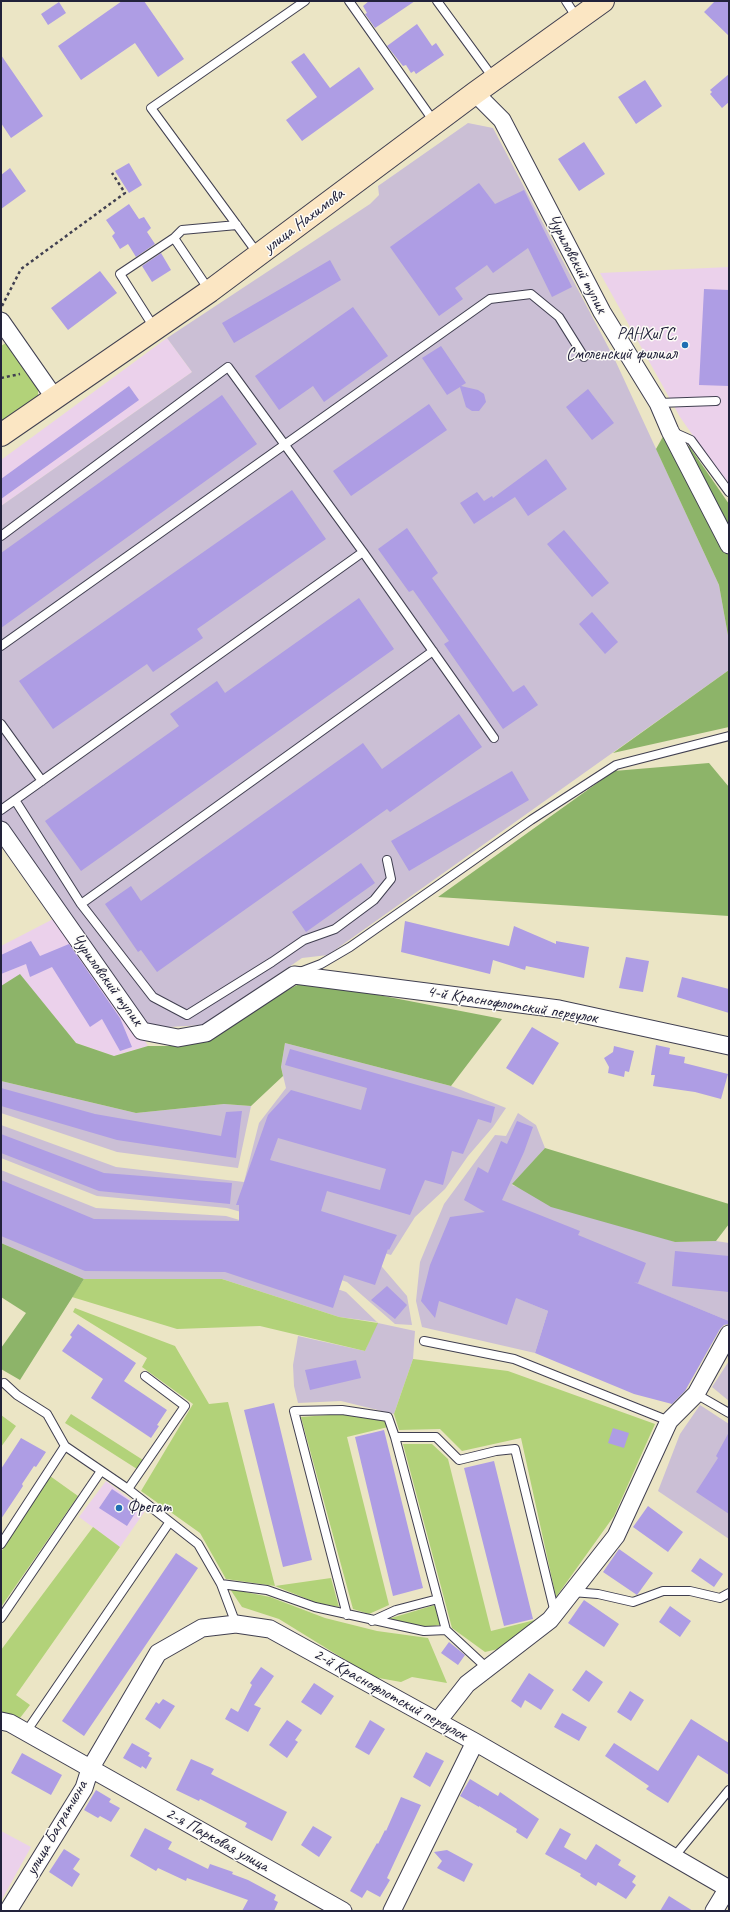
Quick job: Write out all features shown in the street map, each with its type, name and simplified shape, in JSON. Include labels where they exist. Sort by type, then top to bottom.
[{"type":"street","name":"улица Нахимова","points":[[1,435],[54,397],[155,330],[602,1]]},
{"type":"street","name":"Чуриловский тупик","points":[[475,93],[502,120],[602,312],[658,403],[670,431],[729,545]]},
{"type":"street","points":[[1,321],[54,397]]},
{"type":"street","name":"Чуриловский тупик","points":[[1,830],[142,1031],[178,1038],[206,1033],[294,975]]},
{"type":"street","name":"4-й Краснофлотский переулок","points":[[294,975],[559,1010],[729,1046]]},
{"type":"street","points":[[438,1721],[467,1684],[550,1620],[616,1536],[669,1422],[696,1394],[729,1334]]},
{"type":"street","name":"2-й Краснофлотский переулок","points":[[90,1769],[158,1653],[202,1628],[236,1624],[270,1629],[438,1721],[728,1888]]},
{"type":"street","name":"улица Багратиона","points":[[1,1720],[10,1723],[90,1769],[84,1788],[8,1911]]},
{"type":"street","points":[[392,1911],[475,1742]]},
{"type":"street","name":"2-я Парковая улица","points":[[90,1769],[343,1911]]},
{"type":"street","points":[[714,1911],[728,1888]]},
{"type":"lane","points":[[258,254],[151,108],[305,1]]},
{"type":"lane","points":[[348,1],[435,123]]},
{"type":"lane","points":[[437,1],[494,79]]},
{"type":"lane","points":[[566,1],[578,19]]},
{"type":"lane","points":[[155,330],[120,274],[174,238],[182,230],[237,225]]},
{"type":"lane","points":[[174,238],[210,290]]},
{"type":"lane","points":[[1,646],[490,298],[531,294],[559,317],[584,358]]},
{"type":"lane","points":[[1,536],[228,366],[363,552],[494,738]]},
{"type":"lane","points":[[658,403],[716,401]]},
{"type":"lane","points":[[670,431],[691,440],[729,492]]},
{"type":"lane","points":[[1,810],[363,552]]},
{"type":"lane","points":[[81,904],[433,651]]},
{"type":"lane","points":[[1,724],[42,781]]},
{"type":"lane","points":[[294,975],[321,964],[350,947],[531,820],[616,764],[729,736]]},
{"type":"lane","points":[[15,800],[81,904],[154,997],[186,1015],[272,962],[304,940],[335,929],[374,900],[391,879],[387,860]]},
{"type":"lane","points":[[424,1341],[514,1360],[669,1422]]},
{"type":"lane","points":[[128,1489],[185,1406],[145,1376]]},
{"type":"lane","points":[[4,1383],[17,1395],[47,1414],[66,1446],[128,1489],[169,1523],[198,1544],[221,1584],[236,1624]]},
{"type":"lane","points":[[696,1394],[729,1414]]},
{"type":"lane","points":[[347,1615],[294,1412],[342,1410],[388,1417],[395,1438],[446,1630],[488,1669]]},
{"type":"lane","points":[[395,1438],[436,1437],[459,1460],[496,1451],[515,1450],[555,1614]]},
{"type":"lane","points":[[1,1544],[66,1446]]},
{"type":"lane","points":[[1,1618],[101,1471]]},
{"type":"lane","points":[[26,1732],[169,1523]]},
{"type":"lane","points":[[221,1584],[267,1590],[315,1607],[424,1632],[446,1630]]},
{"type":"lane","points":[[572,1592],[598,1594],[633,1602],[662,1591],[690,1591],[720,1598],[729,1593]]},
{"type":"lane","points":[[372,1621],[396,1610],[438,1599]]},
{"type":"lane","points":[[674,1857],[729,1790]]},
{"type":"path","points":[[1,308],[21,269],[124,193],[112,173]]},
{"type":"shaded area","points":[[468,123],[493,128],[615,360],[719,585],[729,641],[729,670],[328,955],[302,958],[205,1025],[150,1028],[1,822],[1,506],[192,372],[167,338],[370,204],[379,195],[378,186]]},
{"type":"shaded area","name":"РАНХиГС, Смоленский филиал","points":[[729,267],[729,483],[719,473],[680,417],[600,273]]},
{"type":"shaded area","points":[[167,338],[192,372],[1,506],[1,460]]},
{"type":"shaded area","points":[[59,916],[148,1046],[114,1056],[76,1043],[20,975],[1,986],[1,946]]},
{"type":"shaded area","points":[[285,1043],[451,1086],[506,1108],[493,1127],[468,1156],[445,1189],[415,1217],[391,1255],[227,1208],[97,1196],[1,1158],[1,1125],[116,1167],[244,1182],[259,1123],[286,1088],[281,1067]]},
{"type":"shaded area","points":[[1,1081],[136,1113],[224,1104],[251,1106],[238,1168],[117,1152],[1,1113]]},
{"type":"shaded area","points":[[518,1113],[536,1125],[545,1148],[512,1185],[675,1242],[716,1241],[729,1243],[729,1321],[480,1220],[464,1276],[548,1311],[535,1353],[422,1327],[416,1301],[420,1262],[444,1204],[495,1135],[506,1136]]},
{"type":"shaded area","points":[[1,1170],[96,1208],[226,1216],[377,1261],[407,1296],[412,1325],[395,1324],[347,1282],[234,1244],[88,1237],[1,1200]]},
{"type":"shaded area","points":[[1,1213],[232,1253],[346,1292],[377,1322],[339,1317],[222,1279],[84,1279],[1,1243]]},
{"type":"shaded area","points":[[377,1322],[415,1331],[413,1359],[394,1414],[341,1401],[298,1403],[294,1386],[293,1365],[298,1336],[365,1351]]},
{"type":"shaded area","points":[[729,1361],[729,1401],[712,1387]]},
{"type":"shaded area","points":[[700,1405],[729,1424],[729,1539],[658,1491],[680,1434]]},
{"type":"shaded area","points":[[106,1481],[145,1511],[120,1547],[79,1517]]},
{"type":"shaded area","points":[[1,1831],[31,1847],[1,1901]]},
{"type":"green space","points":[[9,341],[38,382],[38,397],[1,424],[1,346]]},
{"type":"green space","points":[[665,433],[729,556],[729,641],[719,585],[656,449]]},
{"type":"green space","points":[[689,446],[729,504],[729,532],[685,448]]},
{"type":"green space","points":[[729,670],[729,727],[613,753]]},
{"type":"green space","points":[[709,763],[729,787],[729,916],[438,897],[614,771]]},
{"type":"green space","points":[[20,974],[76,1043],[114,1056],[148,1046],[182,1046],[216,1034],[280,994],[299,984],[368,993],[502,1019],[451,1086],[285,1043],[281,1067],[283,1076],[251,1106],[224,1104],[136,1113],[1,1081],[1,986]]},
{"type":"green space","points":[[545,1148],[729,1204],[729,1224],[716,1241],[675,1242],[551,1207],[512,1184]]},
{"type":"green space","points":[[1,1243],[84,1279],[20,1380],[1,1369],[1,1348],[26,1313],[1,1297]]},
{"type":"green space","points":[[84,1279],[222,1279],[339,1317],[378,1323],[365,1351],[260,1326],[177,1329],[72,1297]]},
{"type":"green space","points":[[75,1308],[175,1346],[209,1404],[228,1402],[275,1586],[226,1579],[200,1533],[141,1491],[193,1404],[142,1367],[147,1358],[73,1312]]},
{"type":"green space","points":[[413,1359],[508,1371],[655,1424],[614,1516],[556,1597],[521,1438],[462,1451],[440,1429],[399,1430],[394,1414]]},
{"type":"green space","points":[[71,1414],[143,1460],[137,1469],[65,1423]]},
{"type":"green space","points":[[342,1414],[385,1419],[388,1427],[347,1437],[389,1605],[369,1614],[353,1609],[301,1417]]},
{"type":"green space","points":[[1,1415],[16,1426],[1,1447]]},
{"type":"green space","points":[[403,1444],[432,1444],[448,1459],[491,1631],[547,1617],[507,1647],[485,1652],[452,1628]]},
{"type":"green space","points":[[50,1476],[78,1496],[1,1607],[1,1552]]},
{"type":"green space","points":[[93,1527],[120,1547],[16,1695],[30,1705],[20,1718],[1,1713],[1,1650]]},
{"type":"green space","points":[[331,1578],[339,1607],[317,1603],[275,1586]]},
{"type":"green space","points":[[230,1589],[270,1597],[325,1618],[377,1631],[428,1638],[447,1683],[412,1677],[401,1682],[373,1677],[279,1619],[242,1607]]},
{"type":"green space","points":[[435,1605],[440,1625],[422,1627],[388,1619]]},
{"type":"building","points":[[122,1],[144,1],[184,59],[158,77],[135,43],[81,80],[58,46]]},
{"type":"building","points":[[369,1],[415,1],[375,28],[365,14],[367,13],[363,6]]},
{"type":"building","points":[[715,1],[729,1],[729,36],[704,12]]},
{"type":"building","points":[[59,2],[66,13],[48,25],[41,14]]},
{"type":"building","points":[[417,24],[432,46],[436,43],[444,55],[416,74],[414,71],[411,73],[406,65],[403,66],[387,46]]},
{"type":"building","points":[[304,53],[330,88],[359,67],[374,89],[302,141],[286,120],[317,97],[291,62]]},
{"type":"building","points":[[1,55],[43,116],[11,138],[1,123]]},
{"type":"building","points":[[729,74],[729,102],[722,108],[710,94],[712,92],[710,90]]},
{"type":"building","points":[[645,80],[662,106],[636,124],[618,97]]},
{"type":"building","points":[[584,142],[605,174],[579,191],[558,159]]},
{"type":"building","points":[[129,163],[142,185],[129,193],[115,171]]},
{"type":"building","points":[[10,168],[26,191],[1,209],[1,175]]},
{"type":"building","points":[[479,183],[495,204],[524,190],[572,287],[552,297],[528,248],[493,273],[487,265],[455,288],[463,299],[439,316],[390,247]]},
{"type":"building","points":[[129,204],[139,219],[144,217],[151,228],[147,232],[155,244],[136,257],[128,244],[120,249],[112,236],[115,233],[106,220]]},
{"type":"building","points":[[161,253],[171,270],[152,282],[142,266]]},
{"type":"building","points":[[330,260],[341,280],[234,343],[222,323]]},
{"type":"building","points":[[100,271],[117,293],[68,330],[51,308]]},
{"type":"building","points":[[704,289],[729,290],[729,386],[699,385]]},
{"type":"building","points":[[353,307],[388,356],[324,402],[313,386],[279,410],[255,376]]},
{"type":"building","points":[[441,346],[466,383],[461,386],[478,390],[484,394],[486,402],[479,411],[472,411],[466,407],[460,387],[447,395],[422,358]]},
{"type":"building","points":[[129,386],[139,400],[1,499],[1,479]]},
{"type":"building","points":[[588,389],[614,423],[592,440],[566,407]]},
{"type":"building","points":[[222,395],[257,444],[1,628],[1,553]]},
{"type":"building","points":[[429,404],[447,430],[351,496],[333,471]]},
{"type":"building","points":[[546,459],[567,489],[528,516],[515,497],[474,524],[460,503],[477,492],[484,501],[492,496],[493,498]]},
{"type":"building","points":[[292,490],[326,539],[197,629],[203,638],[153,672],[147,664],[53,729],[19,681]]},
{"type":"building","points":[[407,528],[438,573],[432,578],[513,692],[524,685],[538,705],[503,729],[444,644],[449,641],[413,590],[409,592],[378,549]]},
{"type":"building","points":[[564,530],[609,583],[592,597],[547,544]]},
{"type":"building","points":[[359,598],[394,649],[81,871],[45,821],[179,726],[170,714],[217,681],[225,693]]},
{"type":"building","points":[[592,612],[618,642],[605,654],[579,624]]},
{"type":"building","points":[[459,714],[482,747],[390,812],[387,809],[157,972],[141,950],[138,952],[105,904],[131,886],[141,901],[363,743],[382,769]]},
{"type":"building","points":[[512,771],[529,800],[409,871],[391,841]]},
{"type":"building","points":[[361,863],[375,883],[306,932],[292,912]]},
{"type":"building","points":[[405,921],[509,946],[514,926],[556,944],[556,941],[589,947],[584,978],[526,966],[525,970],[493,960],[490,974],[401,952]]},
{"type":"building","points":[[31,941],[40,956],[69,944],[120,1018],[132,1047],[120,1051],[102,1019],[90,1027],[52,967],[30,977],[26,964],[1,974],[1,955]]},
{"type":"building","points":[[626,957],[649,961],[643,992],[619,988]]},
{"type":"building","points":[[682,977],[729,989],[729,1013],[677,997]]},
{"type":"building","points":[[532,1027],[559,1043],[533,1085],[506,1068]]},
{"type":"building","points":[[656,1045],[670,1048],[669,1054],[685,1057],[684,1063],[728,1074],[721,1099],[695,1092],[653,1086],[655,1075],[651,1075]]},
{"type":"building","points":[[614,1046],[634,1051],[629,1072],[625,1071],[624,1077],[608,1073],[609,1067],[604,1058],[613,1052]]},
{"type":"building","points":[[290,1049],[495,1107],[491,1123],[478,1119],[463,1154],[452,1151],[443,1185],[425,1180],[410,1215],[327,1191],[321,1211],[397,1235],[389,1250],[388,1249],[375,1285],[344,1275],[333,1308],[225,1272],[85,1271],[1,1236],[1,1180],[94,1219],[239,1221],[239,1205],[236,1205],[268,1115],[291,1090],[361,1110],[367,1088],[285,1065]],"holes":[[[278,1138],[386,1169],[380,1190],[270,1160]]]},
{"type":"building","points":[[1,1088],[95,1114],[221,1136],[226,1112],[242,1111],[236,1158],[117,1140],[1,1106]]},
{"type":"building","points":[[517,1121],[533,1127],[524,1152],[502,1200],[580,1231],[578,1235],[646,1263],[638,1283],[634,1282],[729,1321],[729,1324],[724,1325],[720,1329],[685,1391],[672,1404],[634,1394],[535,1353],[548,1311],[516,1298],[507,1325],[439,1301],[435,1318],[421,1301],[430,1265],[450,1217],[485,1212],[464,1200],[478,1167],[488,1173],[501,1141],[507,1144]]},
{"type":"building","points":[[1,1134],[104,1173],[232,1183],[230,1204],[99,1191],[1,1153]]},
{"type":"building","points":[[675,1251],[729,1256],[729,1292],[672,1286]]},
{"type":"building","points":[[387,1286],[407,1305],[395,1319],[371,1300]]},
{"type":"building","points":[[78,1324],[136,1363],[124,1381],[167,1410],[157,1425],[159,1426],[151,1438],[91,1398],[103,1379],[62,1351],[72,1337],[70,1335]]},
{"type":"building","points":[[356,1360],[361,1378],[310,1390],[305,1370]]},
{"type":"building","points":[[274,1403],[312,1560],[283,1567],[244,1410]]},
{"type":"building","points":[[613,1428],[629,1433],[624,1448],[608,1443]]},
{"type":"building","points":[[384,1430],[423,1588],[393,1596],[355,1437]]},
{"type":"building","points":[[729,1432],[729,1514],[696,1492],[718,1458],[716,1456]]},
{"type":"building","points":[[21,1438],[46,1452],[36,1467],[34,1466],[22,1484],[23,1486],[1,1519],[1,1469]]},
{"type":"building","points":[[494,1461],[533,1619],[504,1626],[464,1468]]},
{"type":"building","name":"Фрегат","points":[[112,1489],[139,1507],[127,1526],[99,1508]]},
{"type":"building","points":[[648,1506],[683,1532],[668,1552],[633,1527]]},
{"type":"building","points":[[619,1549],[653,1573],[637,1595],[603,1572]]},
{"type":"building","points":[[176,1553],[198,1568],[84,1736],[62,1721]]},
{"type":"building","points":[[700,1558],[723,1574],[714,1587],[691,1571]]},
{"type":"building","points":[[584,1600],[619,1624],[604,1647],[568,1623]]},
{"type":"building","points":[[670,1606],[691,1621],[680,1637],[659,1622]]},
{"type":"building","points":[[449,1642],[465,1655],[458,1665],[441,1653]]},
{"type":"building","points":[[261,1667],[274,1676],[254,1705],[261,1708],[248,1732],[225,1719],[231,1708],[238,1712],[252,1685],[250,1683]]},
{"type":"building","points":[[586,1670],[603,1682],[589,1702],[572,1690]]},
{"type":"building","points":[[529,1673],[554,1690],[541,1710],[525,1700],[521,1708],[511,1701]]},
{"type":"building","points":[[314,1683],[334,1696],[321,1715],[301,1702]]},
{"type":"building","points":[[630,1691],[644,1700],[631,1721],[617,1712]]},
{"type":"building","points":[[163,1699],[175,1706],[160,1729],[145,1719],[156,1702],[159,1704]]},
{"type":"building","points":[[562,1713],[587,1727],[579,1741],[554,1727]]},
{"type":"building","points":[[691,1719],[729,1743],[729,1775],[698,1755],[668,1803],[646,1789],[649,1786],[605,1756],[614,1743],[658,1771]]},
{"type":"building","points":[[287,1720],[302,1730],[295,1740],[298,1742],[287,1758],[269,1745]]},
{"type":"building","points":[[370,1720],[385,1729],[369,1755],[355,1747]]},
{"type":"building","points":[[132,1743],[150,1753],[148,1756],[152,1758],[146,1769],[142,1766],[141,1768],[123,1758]]},
{"type":"building","points":[[426,1752],[444,1761],[430,1787],[413,1777]]},
{"type":"building","points":[[22,1753],[62,1775],[51,1795],[11,1773]]},
{"type":"building","points":[[191,1759],[214,1769],[211,1774],[287,1812],[272,1841],[245,1827],[247,1823],[200,1799],[199,1801],[176,1790]]},
{"type":"building","points":[[470,1779],[498,1796],[500,1792],[539,1819],[527,1839],[516,1832],[517,1829],[460,1796]]},
{"type":"building","points":[[96,1790],[111,1799],[109,1802],[120,1808],[111,1822],[100,1816],[98,1818],[84,1810]]},
{"type":"building","points":[[401,1797],[421,1805],[387,1878],[390,1880],[380,1897],[367,1890],[362,1898],[350,1891],[377,1843],[378,1844],[385,1830],[386,1831]]},
{"type":"building","points":[[313,1826],[332,1837],[319,1857],[301,1845]]},
{"type":"building","points":[[145,1828],[172,1842],[168,1849],[208,1869],[210,1864],[233,1872],[232,1874],[248,1880],[276,1895],[274,1900],[278,1902],[274,1911],[242,1911],[248,1900],[187,1878],[186,1881],[158,1868],[156,1871],[130,1856]]},
{"type":"building","points":[[560,1828],[571,1834],[564,1847],[586,1860],[596,1844],[621,1860],[618,1865],[636,1876],[632,1882],[636,1885],[626,1899],[598,1882],[596,1886],[580,1876],[581,1874],[545,1854]]},
{"type":"building","points":[[64,1849],[80,1859],[73,1869],[80,1874],[72,1887],[49,1872]]},
{"type":"building","points":[[447,1850],[473,1864],[464,1882],[437,1868],[442,1861],[434,1852]]},
{"type":"building","points":[[669,1896],[693,1911],[660,1911]]},
{"type":"place","name":"РАНХиГС, Смоленский филиал","points":[[685,345]]},
{"type":"place","name":"Фрегат","points":[[119,1508]]}]
